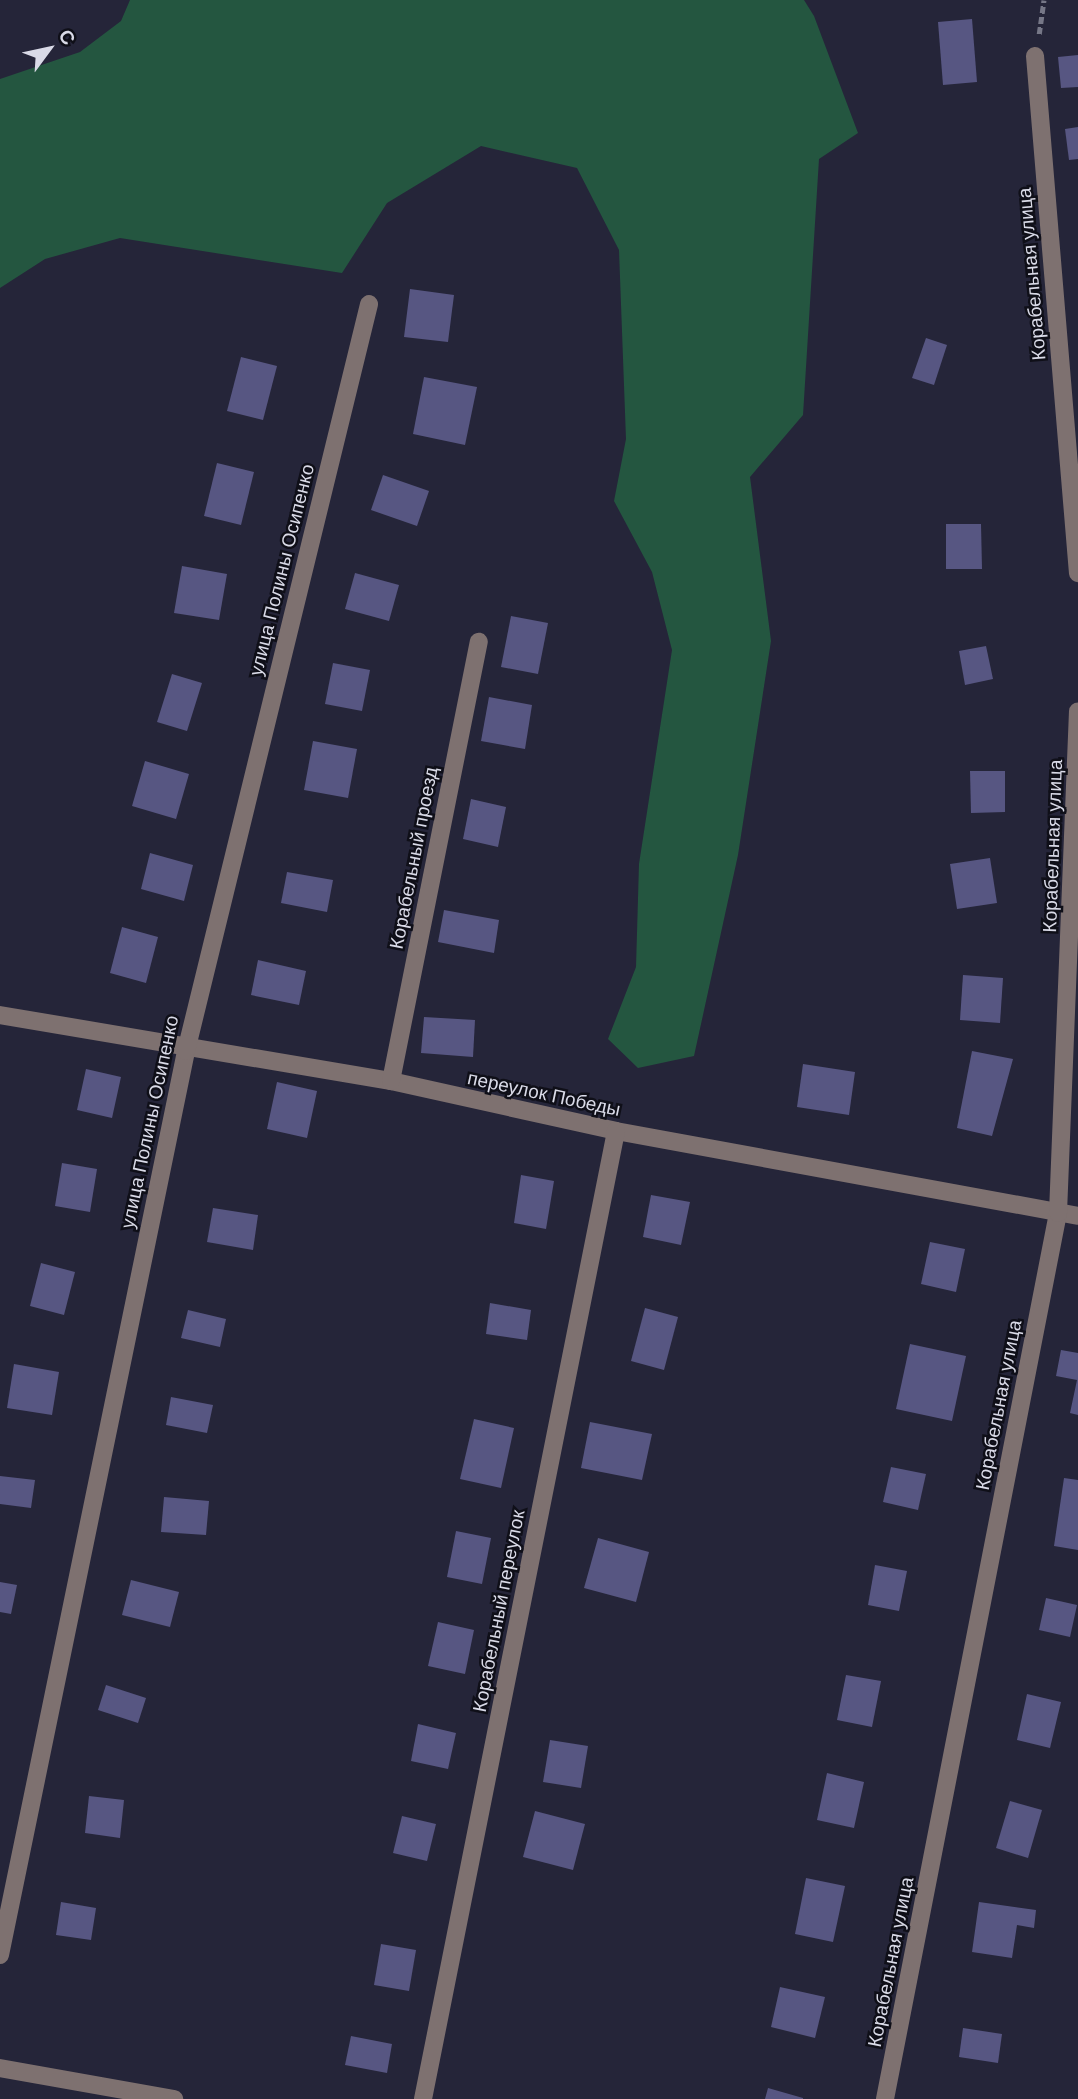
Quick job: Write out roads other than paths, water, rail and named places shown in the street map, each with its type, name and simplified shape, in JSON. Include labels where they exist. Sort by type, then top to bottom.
[{"type":"street","name":"Корабельная улица","points":[[1035,56],[1078,573]]},
{"type":"street","name":"улица Полины Осипенко","points":[[0,1955],[186,1051],[369,304]]},
{"type":"street","name":"Корабельный проезд","points":[[391,1081],[479,642]]},
{"type":"street","name":"Корабельная улица","points":[[885,2099],[1058,1213],[1078,711]]},
{"type":"street","name":"переулок Победы","points":[[0,1015],[186,1051],[391,1081],[616,1132],[1078,1216]]},
{"type":"street","name":"Корабельный переулок","points":[[423,2099],[616,1132]]},
{"type":"street","points":[[0,2068],[174,2099]]}]
